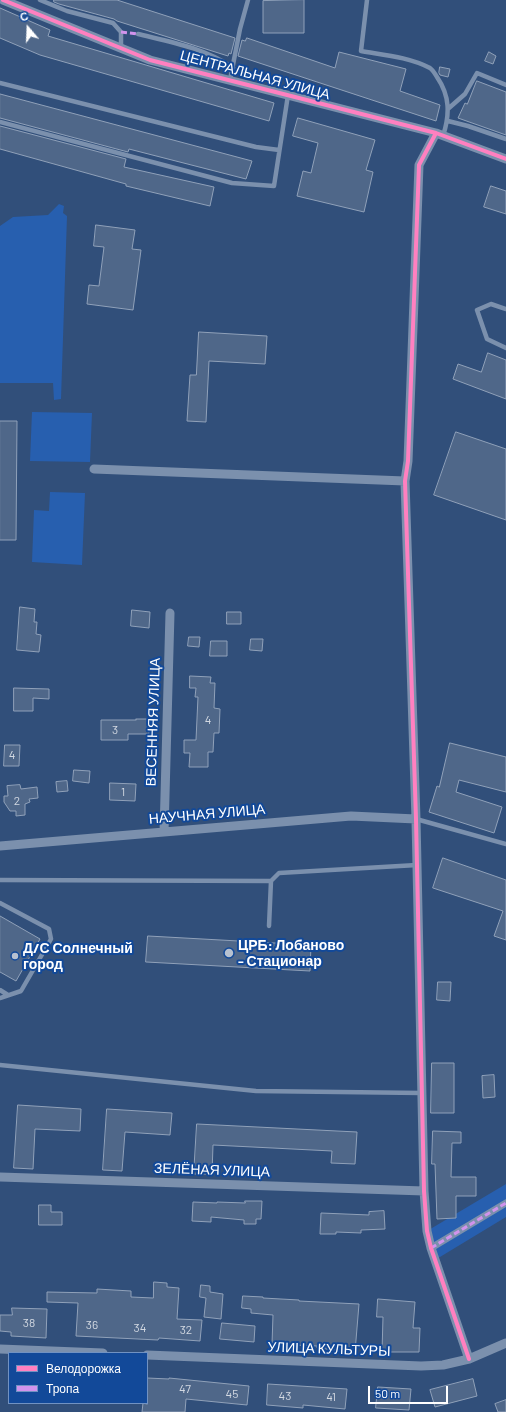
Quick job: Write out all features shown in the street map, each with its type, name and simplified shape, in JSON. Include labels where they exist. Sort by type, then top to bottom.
[{"type":"street","name":"ЦЕНТРАЛЬНАЯ УЛИЦА","points":[[4,0],[150,60],[440,134],[506,159]]},
{"type":"street","points":[[440,134],[419,165],[408,461],[405,480],[416,819],[424,1191],[427,1231],[431,1248],[469,1359]]},
{"type":"street","points":[[94,469],[405,480]]},
{"type":"street","name":"ВЕСЕННЯЯ УЛИЦА","points":[[164,832],[170,613]]},
{"type":"street","name":"НАУЧНАЯ УЛИЦА","points":[[0,846],[351,816],[416,819]]},
{"type":"street","name":"ЗЕЛЁНАЯ УЛИЦА","points":[[0,1178],[424,1191]]},
{"type":"street","points":[[431,1248],[506,1203]]},
{"type":"street","name":"УЛИЦА КУЛЬТУРЫ","points":[[148,1355],[421,1366],[444,1365],[469,1359],[506,1343]]},
{"type":"street","points":[[0,1349],[77,1352]]},
{"type":"lane","points":[[40,0],[67,11],[113,23],[121,32],[120,47]]},
{"type":"lane","points":[[230,80],[240,29],[248,0]]},
{"type":"lane","points":[[367,0],[361,51],[406,59],[432,68],[444,86],[449,108],[448,121],[440,134]]},
{"type":"lane","points":[[138,34],[184,45],[220,58],[233,68]]},
{"type":"lane","points":[[449,108],[465,94],[477,73],[506,85]]},
{"type":"lane","points":[[0,82],[256,148],[279,150]]},
{"type":"lane","points":[[0,122],[232,183],[274,186],[288,96]]},
{"type":"lane","points":[[448,121],[506,139]]},
{"type":"lane","points":[[506,309],[490,304],[477,310],[487,339],[506,348]]},
{"type":"lane","points":[[416,819],[506,844]]},
{"type":"lane","points":[[269,926],[271,881],[279,873],[417,865]]},
{"type":"lane","points":[[0,880],[271,881]]},
{"type":"lane","points":[[0,903],[49,929],[51,939],[21,991],[0,998]]},
{"type":"lane","points":[[0,990],[8,995]]},
{"type":"lane","points":[[0,1065],[256,1091],[422,1093]]},
{"type":"shaded area","points":[[59,204],[64,206],[63,213],[67,216],[61,399],[54,400],[53,383],[0,383],[0,226],[13,217],[48,215]]},
{"type":"shaded area","points":[[32,412],[92,413],[90,462],[30,461]]},
{"type":"shaded area","points":[[50,492],[85,493],[82,565],[32,562],[34,510],[49,511]]},
{"type":"shaded area","points":[[506,1184],[506,1217],[435,1260],[427,1231]]},
{"type":"building","points":[[54,0],[117,0],[235,38],[231,54],[229,53],[228,56],[114,19],[59,4],[54,2]]},
{"type":"building","points":[[304,0],[304,33],[263,33],[263,1]]},
{"type":"building","points":[[0,8],[50,30],[48,36],[274,103],[269,121],[40,55],[0,38]]},
{"type":"building","points":[[247,38],[335,68],[339,52],[406,69],[400,91],[440,105],[436,121],[238,56],[242,40],[245,41]]},
{"type":"building","points":[[489,52],[496,56],[493,64],[485,61]]},
{"type":"building","points":[[440,67],[450,69],[448,77],[440,75]]},
{"type":"building","points":[[477,81],[506,92],[506,135],[458,118],[465,103],[467,104]]},
{"type":"building","points":[[0,94],[252,161],[246,179],[129,149],[128,152],[0,118]]},
{"type":"building","points":[[298,118],[375,140],[366,170],[373,172],[364,212],[297,196],[303,171],[311,173],[318,143],[293,136]]},
{"type":"building","points":[[0,126],[126,159],[124,167],[214,187],[210,206],[126,186],[126,184],[0,149]]},
{"type":"building","points":[[491,186],[506,191],[506,214],[484,207]]},
{"type":"building","points":[[96,225],[135,230],[132,249],[141,250],[133,310],[87,304],[89,285],[99,286],[104,247],[94,246]]},
{"type":"building","points":[[199,332],[267,336],[265,364],[209,361],[206,422],[187,421],[190,375],[196,375]]},
{"type":"building","points":[[488,353],[506,360],[506,399],[453,379],[458,364],[481,372]]},
{"type":"building","points":[[0,421],[17,421],[16,540],[0,540]]},
{"type":"building","points":[[456,432],[506,449],[506,520],[434,495]]},
{"type":"building","points":[[20,607],[35,609],[34,622],[37,622],[36,634],[41,635],[39,652],[17,650]]},
{"type":"building","points":[[132,610],[150,612],[149,628],[131,626]]},
{"type":"building","points":[[227,612],[241,612],[241,624],[227,624]]},
{"type":"building","points":[[189,637],[200,637],[199,647],[188,646]]},
{"type":"building","points":[[251,639],[263,639],[262,651],[250,650]]},
{"type":"building","points":[[211,641],[227,641],[227,656],[210,656]]},
{"type":"building","points":[[190,676],[211,677],[210,683],[215,683],[214,708],[220,709],[219,733],[214,733],[213,752],[208,752],[208,767],[189,767],[190,753],[184,753],[184,740],[196,740],[198,697],[195,697],[196,688],[190,688]]},
{"type":"building","points":[[14,688],[49,689],[49,699],[33,698],[33,711],[14,711]]},
{"type":"building","points":[[149,719],[149,734],[128,734],[128,740],[101,740],[101,720]]},
{"type":"building","points":[[450,743],[506,757],[506,792],[459,780],[456,792],[502,807],[494,833],[429,812],[437,786],[439,787]]},
{"type":"building","points":[[5,745],[20,745],[19,766],[4,766]]},
{"type":"building","points":[[74,770],[90,771],[89,783],[73,781]]},
{"type":"building","points":[[67,781],[68,791],[57,792],[56,782]]},
{"type":"building","points":[[110,783],[136,784],[135,801],[110,800]]},
{"type":"building","points":[[20,785],[21,789],[37,787],[38,798],[29,799],[30,802],[25,804],[25,815],[16,816],[16,811],[10,811],[4,802],[4,796],[8,796],[7,786]]},
{"type":"building","points":[[443,858],[506,880],[506,940],[494,936],[503,911],[433,888]]},
{"type":"building","name":"Д/С Солнечный город","points":[[0,916],[40,939],[16,981],[0,972]]},
{"type":"building","name":"ЦРБ: Лобаново - Стационар","points":[[148,936],[311,945],[310,971],[146,962]]},
{"type":"building","points":[[438,982],[451,982],[450,1001],[437,1000]]},
{"type":"building","points":[[432,1063],[454,1063],[454,1113],[431,1113]]},
{"type":"building","points":[[494,1075],[495,1097],[483,1098],[482,1076]]},
{"type":"building","points":[[18,1105],[81,1109],[80,1131],[35,1129],[33,1169],[14,1168]]},
{"type":"building","points":[[107,1109],[172,1113],[170,1135],[125,1132],[122,1171],[103,1170]]},
{"type":"building","points":[[197,1124],[357,1132],[355,1164],[331,1163],[332,1151],[213,1145],[212,1174],[194,1174]]},
{"type":"building","points":[[433,1131],[461,1132],[461,1143],[452,1143],[451,1177],[476,1177],[476,1196],[456,1196],[456,1218],[437,1219],[435,1164],[432,1164]]},
{"type":"building","points":[[245,1201],[262,1201],[261,1219],[256,1219],[256,1224],[244,1224],[244,1220],[211,1217],[211,1222],[192,1221],[193,1202],[245,1203]]},
{"type":"building","points":[[39,1205],[51,1205],[51,1212],[62,1212],[62,1225],[39,1225]]},
{"type":"building","points":[[384,1211],[385,1229],[361,1230],[361,1233],[336,1232],[336,1234],[320,1234],[321,1213],[369,1215],[369,1212]]},
{"type":"building","points":[[154,1282],[167,1283],[167,1287],[179,1288],[177,1319],[202,1320],[200,1341],[159,1338],[158,1340],[76,1336],[78,1303],[47,1302],[47,1292],[97,1293],[97,1289],[131,1291],[131,1297],[153,1298]]},
{"type":"building","points":[[201,1285],[210,1286],[210,1292],[223,1294],[221,1319],[204,1317],[206,1298],[200,1297]]},
{"type":"building","points":[[243,1296],[359,1304],[355,1352],[317,1348],[317,1346],[272,1344],[273,1315],[251,1313],[251,1309],[242,1308]]},
{"type":"building","points":[[378,1299],[415,1302],[413,1328],[420,1328],[419,1352],[382,1352],[383,1317],[377,1317]]},
{"type":"building","points":[[12,1308],[47,1309],[46,1338],[11,1336],[11,1332],[0,1331],[0,1315],[12,1315]]},
{"type":"building","points":[[222,1323],[255,1326],[254,1342],[220,1339]]},
{"type":"building","points":[[148,1378],[169,1378],[249,1386],[247,1405],[186,1399],[185,1412],[142,1412],[143,1404],[148,1404]]},
{"type":"building","points":[[473,1379],[477,1396],[435,1407],[430,1390]]},
{"type":"building","points":[[268,1384],[347,1389],[345,1409],[303,1405],[303,1408],[267,1405]]},
{"type":"building","points":[[378,1387],[411,1389],[409,1410],[376,1408]]},
{"type":"building","points":[[506,1400],[506,1412],[498,1412],[495,1404]]},
{"type":"marked path","points":[[121,32],[138,34]]},
{"type":"marked path","points":[[431,1248],[506,1203]]},
{"type":"cycle path","points":[[3,0],[150,60],[436,133],[506,159]]},
{"type":"cycle path","points":[[436,133],[419,165],[408,461],[405,481],[416,819],[424,1191],[427,1231],[431,1248],[469,1359]]},
{"type":"place","name":"ЦРБ: Лобаново - Стационар","points":[[229,953]]},
{"type":"place","name":"Д/С Солнечный город","points":[[15,956]]}]
